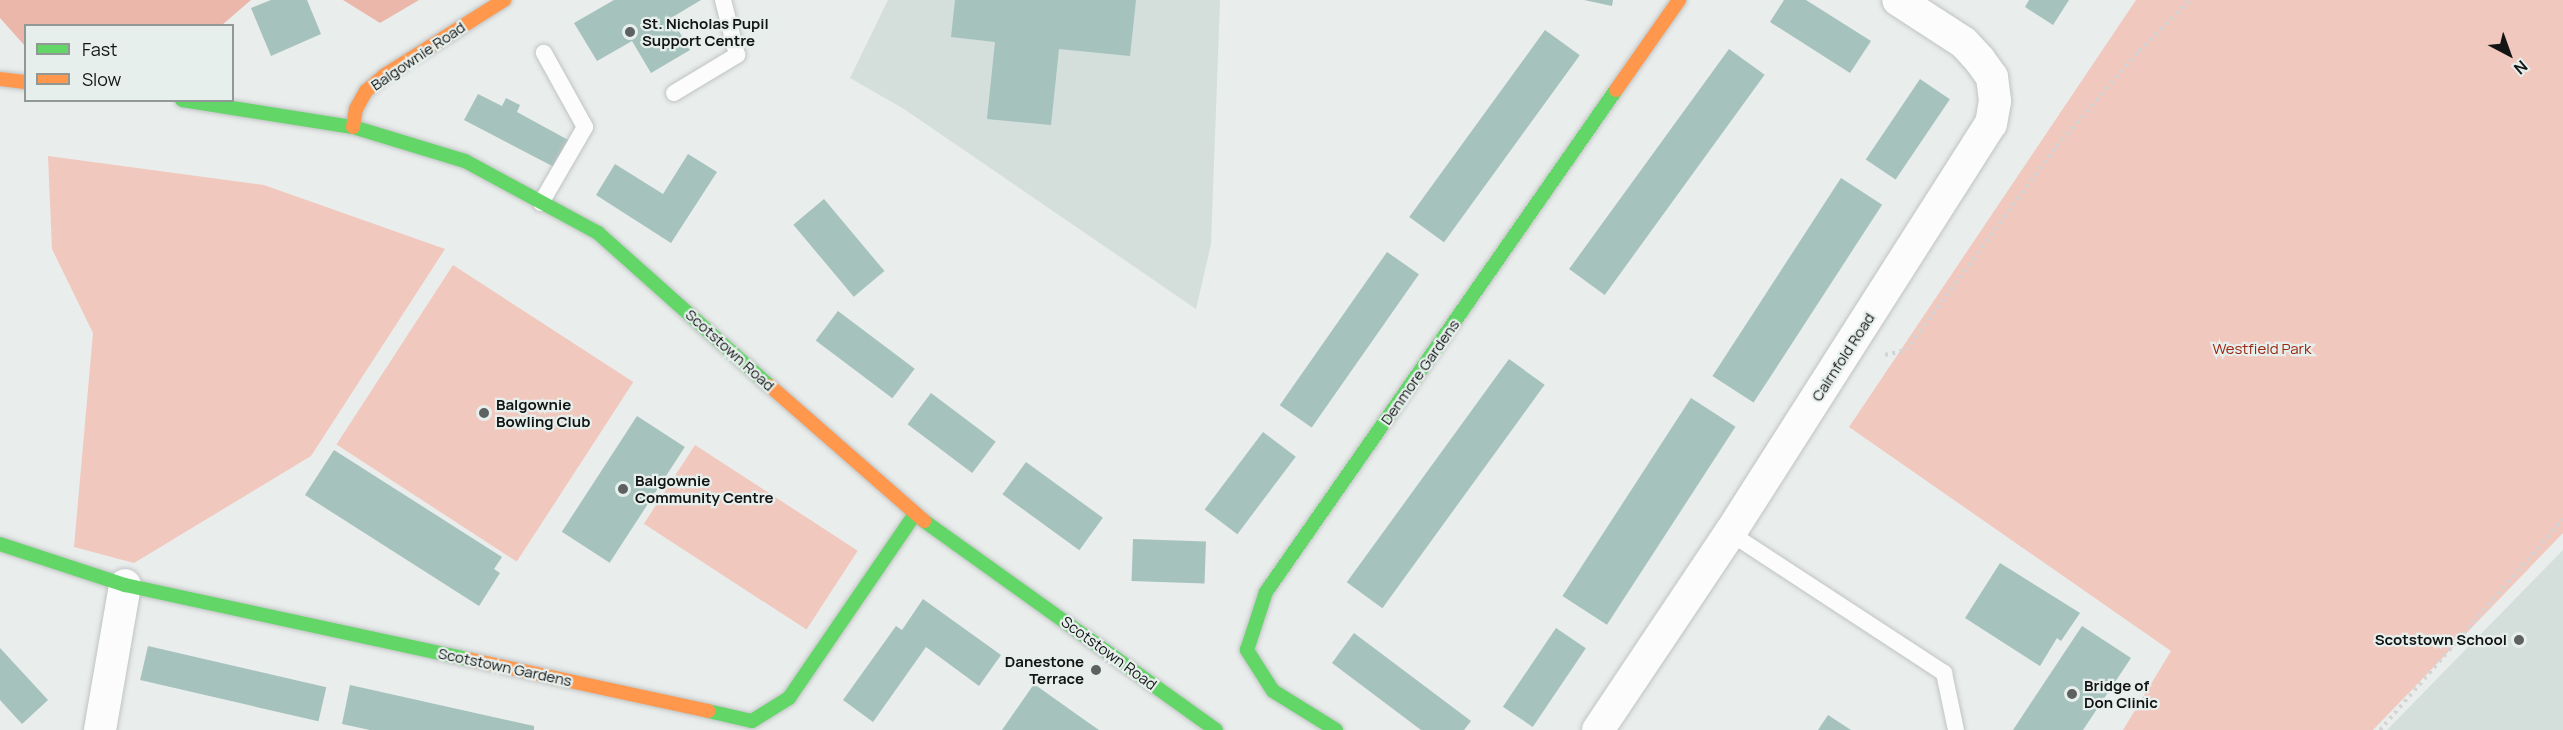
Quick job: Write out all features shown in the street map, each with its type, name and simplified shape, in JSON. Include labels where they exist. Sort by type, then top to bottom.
[{"type":"street","name":"Balgownie Road","points":[[353,127],[356,109],[366,92],[385,75],[504,0]]},
{"type":"street","name":"Denmore Gardens","points":[[1336,730],[1273,692],[1246,650],[1266,592],[1679,0]]},
{"type":"street","name":"Cairnfold Road","points":[[1598,730],[1730,533],[1991,124],[1995,101],[1992,77],[1979,59],[1963,42],[1898,0]]},
{"type":"street","points":[[0,79],[24,82]]},
{"type":"street","name":"Scotstown Road","points":[[195,102],[353,127],[465,161],[598,233],[915,514],[1216,730]]},
{"type":"street","name":"Scotstown Gardens","points":[[0,544],[125,585],[752,726],[789,698],[915,514]]},
{"type":"street","points":[[100,730],[125,585]]},
{"type":"lane","points":[[674,93],[737,55],[723,0]]},
{"type":"lane","points":[[542,202],[585,127],[544,53]]},
{"type":"lane","points":[[1730,533],[1944,672],[1956,730]]},
{"type":"path","points":[[1838,366],[1906,350],[2057,146],[2139,51],[2190,0]]},
{"type":"path","points":[[2380,730],[2563,519]]},
{"type":"shaded area","points":[[0,0],[251,0],[223,24],[24,24],[24,45],[0,18]]},
{"type":"shaded area","points":[[343,0],[419,0],[380,23]]},
{"type":"shaded area","points":[[888,0],[1220,0],[1211,244],[1196,309],[904,109],[850,78]]},
{"type":"shaded area","name":"Scotstown School","points":[[2563,550],[2563,730],[2387,730]]},
{"type":"green space","name":"Westfield Park","points":[[2136,0],[2563,0],[2563,533],[2373,730],[2123,730],[2171,651],[1849,427]]},
{"type":"green space","points":[[48,156],[264,185],[445,249],[311,456],[134,563],[74,547],[93,333],[52,249]]},
{"type":"green space","name":"Balgownie Bowling Club","points":[[453,265],[633,382],[517,562],[336,444]]},
{"type":"green space","points":[[695,445],[858,551],[807,629],[644,524]]},
{"type":"building","points":[[271,0],[307,0],[321,34],[271,56],[251,8]]},
{"type":"building","name":"St. Nicholas Pupil Support Centre","points":[[614,0],[701,0],[671,18],[690,50],[651,73],[632,41],[597,61],[574,23]]},
{"type":"building","points":[[955,0],[1136,0],[1130,56],[1059,49],[1051,125],[987,119],[995,42],[951,37]]},
{"type":"building","points":[[1584,0],[1613,0],[1612,6]]},
{"type":"building","points":[[1784,0],[1806,0],[1871,41],[1850,73],[1770,22]]},
{"type":"building","points":[[2029,0],[2069,0],[2053,25],[2025,7]]},
{"type":"building","points":[[1545,30],[1580,55],[1444,242],[1409,217]]},
{"type":"building","points":[[1729,49],[1765,75],[1605,295],[1569,269]]},
{"type":"building","points":[[1920,79],[1950,99],[1896,180],[1866,159]]},
{"type":"building","points":[[478,94],[502,106],[506,98],[520,105],[517,112],[570,141],[556,168],[464,120]]},
{"type":"building","points":[[688,154],[717,172],[671,243],[596,195],[615,164],[663,194]]},
{"type":"building","points":[[1841,178],[1882,205],[1754,403],[1712,376]]},
{"type":"building","points":[[824,199],[884,271],[854,297],[793,225]]},
{"type":"building","points":[[1387,252],[1419,274],[1312,428],[1280,405]]},
{"type":"building","points":[[838,311],[915,369],[892,398],[816,341]]},
{"type":"building","points":[[1509,359],[1545,385],[1382,608],[1347,582]]},
{"type":"building","points":[[931,393],[996,442],[972,473],[908,424]]},
{"type":"building","points":[[1691,398],[1735,427],[1607,625],[1562,596]]},
{"type":"building","name":"Balgownie Community Centre","points":[[637,416],[685,447],[610,563],[562,532]]},
{"type":"building","points":[[1263,432],[1296,457],[1237,534],[1205,509]]},
{"type":"building","points":[[334,450],[502,557],[494,569],[500,573],[479,606],[305,495]]},
{"type":"building","points":[[1026,462],[1103,518],[1079,550],[1002,494]]},
{"type":"building","points":[[1133,539],[1206,542],[1204,584],[1132,581]]},
{"type":"building","points":[[2000,563],[2080,613],[2061,641],[2057,638],[2040,666],[1965,618]]},
{"type":"building","points":[[923,599],[1001,655],[979,686],[926,647],[873,722],[843,700],[896,626],[902,630]]},
{"type":"building","name":"Bridge of Don Clinic","points":[[2082,626],[2131,658],[2083,730],[2013,730]]},
{"type":"building","points":[[1556,628],[1586,648],[1533,727],[1503,707]]},
{"type":"building","points":[[1354,633],[1471,721],[1464,730],[1421,730],[1332,663]]},
{"type":"building","points":[[148,646],[326,687],[318,721],[140,680]]},
{"type":"building","points":[[0,648],[48,700],[22,724],[0,700]]},
{"type":"building","points":[[1034,684],[1086,721],[1099,730],[1002,730]]},
{"type":"building","points":[[350,685],[534,726],[534,730],[370,730],[342,724]]},
{"type":"building","points":[[1828,715],[1851,730],[1818,730]]},
{"type":"traffic: fast","points":[[1336,730],[1273,691],[1247,650],[1266,592],[1616,90]]},
{"type":"traffic: fast","points":[[195,102],[353,127],[465,161],[598,233],[770,386]]},
{"type":"traffic: fast","points":[[708,711],[752,721],[789,698],[915,514]]},
{"type":"traffic: fast","points":[[924,521],[1216,730]]},
{"type":"traffic: fast","points":[[0,544],[125,585],[468,659]]},
{"type":"traffic: slow","points":[[353,127],[356,109],[366,91],[385,75],[504,0]]},
{"type":"traffic: slow","points":[[1616,90],[1679,0]]},
{"type":"traffic: slow","points":[[0,79],[24,82]]},
{"type":"traffic: slow","points":[[770,386],[924,521]]},
{"type":"traffic: slow","points":[[468,659],[708,711]]},
{"type":"place","name":"St. Nicholas Pupil Support Centre","points":[[630,32]]},
{"type":"place","name":"Balgownie Bowling Club","points":[[484,413]]},
{"type":"place","name":"Balgownie Community Centre","points":[[623,489]]},
{"type":"place","name":"Scotstown School","points":[[2519,640]]},
{"type":"place","name":"Danestone Terrace","points":[[1096,670]]},
{"type":"place","name":"Bridge of Don Clinic","points":[[2072,694]]}]
